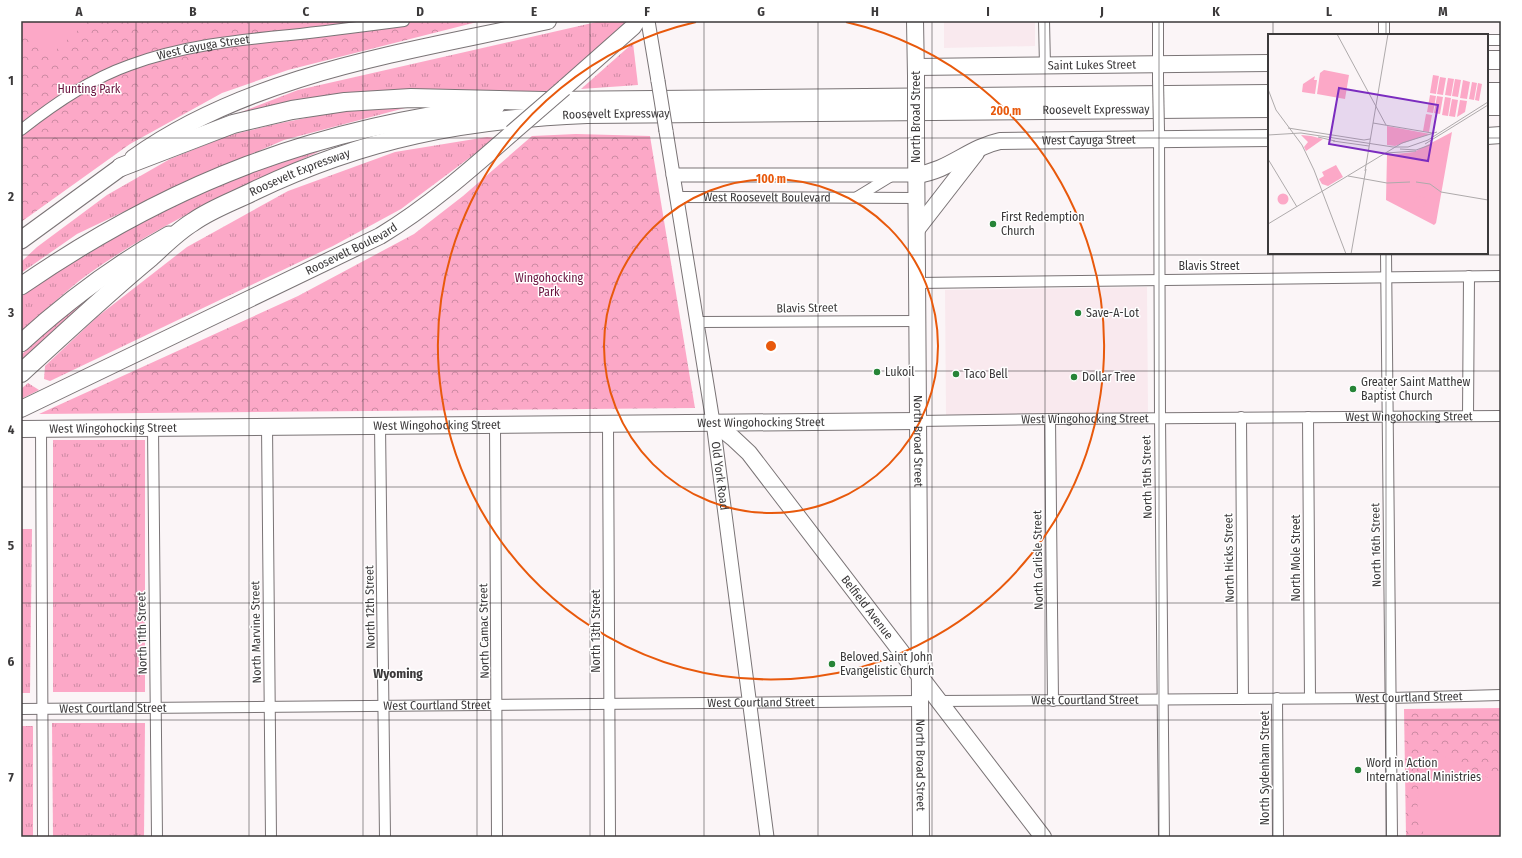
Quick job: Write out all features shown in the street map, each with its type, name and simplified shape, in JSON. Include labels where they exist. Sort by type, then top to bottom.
[{"type":"highway","points":[[1488,60],[1501,60]]},
{"type":"highway","points":[[1488,92],[1501,92]]},
{"type":"highway","name":"Roosevelt Expressway","points":[[21,286],[86,243],[151,207],[194,186],[269,156],[339,135],[425,116],[498,105],[545,101],[1268,94]]},
{"type":"highway","points":[[21,240],[121,167],[233,124],[319,105],[411,98],[545,101]]},
{"type":"highway","points":[[1488,106],[1501,106]]},
{"type":"highway","name":"Roosevelt Expressway","points":[[21,343],[91,284],[124,261],[193,222],[294,172],[360,148],[430,130],[506,119],[587,114],[1268,108]]},
{"type":"highway","points":[[21,373],[121,282],[193,222]]},
{"type":"main road","points":[[121,167],[149,147],[203,117],[286,83],[346,66],[548,21]]},
{"type":"main road","name":"Roosevelt Boulevard","points":[[21,409],[380,236],[407,220],[438,197],[512,133],[633,27],[637,21]]},
{"type":"main road","name":"North Broad Street","points":[[916,21],[921,837]]},
{"type":"main road","name":"Saint Lukes Street","points":[[916,72],[1045,66],[1158,73],[1268,63]]},
{"type":"main road","name":"West Cayuga Street","points":[[916,175],[938,170],[990,143],[1000,141],[1159,135],[1268,138]]},
{"type":"main road","points":[[1488,136],[1501,136]]},
{"type":"main road","points":[[917,229],[972,158],[979,150],[990,143]]},
{"type":"main road","name":"West Wingohocking Street","points":[[21,429],[918,421]]},
{"type":"main road","name":"Belfield Avenue","points":[[713,422],[749,453],[1043,837]]},
{"type":"street","name":"West Cayuga Street","points":[[21,130],[52,106],[98,80],[129,65],[162,54],[233,41],[404,21]]},
{"type":"street","name":"Old York Road","points":[[648,21],[713,422],[767,837]]},
{"type":"street","points":[[1044,21],[1045,66]]},
{"type":"street","name":"North 15th Street","points":[[1158,21],[1164,837]]},
{"type":"street","points":[[1488,40],[1501,40]]},
{"type":"street","name":"West Roosevelt Boulevard","points":[[673,175],[916,175]]},
{"type":"street","points":[[857,197],[893,175]]},
{"type":"street","name":"West Roosevelt Boulevard","points":[[677,197],[916,198]]},
{"type":"street","name":"North 16th Street","points":[[1386,254],[1392,837]]},
{"type":"street","points":[[1468,416],[1469,276]]},
{"type":"street","name":"Blavis Street","points":[[917,283],[1501,276]]},
{"type":"street","name":"Blavis Street","points":[[697,322],[917,321]]},
{"type":"street","name":"West Wingohocking Street","points":[[918,421],[1241,417],[1501,416]]},
{"type":"street","name":"North Hicks Street","points":[[1241,417],[1243,699]]},
{"type":"street","name":"North Mole Street","points":[[1308,417],[1310,698]]},
{"type":"street","name":"North Carlisle Street","points":[[1050,419],[1053,701]]},
{"type":"street","name":"North 13th Street","points":[[608,424],[610,837]]},
{"type":"street","name":"North 12th Street","points":[[380,425],[385,837]]},
{"type":"street","name":"North Camac Street","points":[[495,425],[497,837]]},
{"type":"street","name":"North Marvine Street","points":[[267,426],[271,837]]},
{"type":"street","name":"North 11th Street","points":[[153,428],[157,837]]},
{"type":"street","points":[[40,429],[43,837]]},
{"type":"street","name":"West Courtland Street","points":[[21,709],[1391,698],[1501,694]]},
{"type":"street","name":"North Sydenham Street","points":[[1277,698],[1278,837]]},
{"type":"shaded area","points":[[944,21],[1035,21],[1035,46],[944,48]]},
{"type":"shaded area","points":[[1147,287],[1148,413],[946,415],[945,290]]},
{"type":"green space","name":"Hunting Park","points":[[21,21],[481,21],[288,70],[222,93],[130,144],[21,222]]},
{"type":"green space","points":[[21,21],[88,21],[48,57],[21,26]]},
{"type":"green space","points":[[601,21],[624,21],[624,26],[547,92],[440,90],[298,99],[226,118],[298,90]]},
{"type":"green space","points":[[633,43],[638,85],[581,89]]},
{"type":"green space","points":[[405,108],[284,140],[184,183],[77,234],[21,273],[21,262],[37,247],[107,195],[170,159],[230,135],[281,123],[350,109]]},
{"type":"green space","name":"Wingohocking Park","points":[[576,134],[650,136],[695,408],[39,414],[298,296],[414,234],[463,196],[532,136]]},
{"type":"green space","points":[[487,137],[496,138],[401,209],[333,246],[50,381],[44,379],[45,366],[97,317],[187,247],[288,191],[395,152]]},
{"type":"green space","points":[[333,145],[207,204],[145,237],[87,275],[62,295],[21,332],[21,297],[34,286],[136,225],[238,176]]},
{"type":"green space","points":[[147,256],[21,371],[21,355],[69,310]]},
{"type":"green space","points":[[28,383],[39,390],[21,399],[21,389]]},
{"type":"green space","points":[[53,440],[145,440],[145,692],[53,692]]},
{"type":"green space","points":[[21,529],[32,529],[30,693],[21,693]]},
{"type":"green space","points":[[1501,708],[1501,837],[1406,837],[1404,709]]},
{"type":"green space","points":[[52,723],[145,723],[144,837],[53,837]]},
{"type":"green space","points":[[21,726],[33,726],[33,837],[21,837]]},
{"type":"green space","points":[[1421,745],[1501,784],[1501,837],[1425,837],[1417,815]]},
{"type":"place","name":"First Redemption Church","points":[[993,224]]},
{"type":"place","name":"Save-A-Lot","points":[[1078,313]]},
{"type":"place","name":"Lukoil","points":[[877,372]]},
{"type":"place","name":"Taco Bell","points":[[956,374]]},
{"type":"place","name":"Dollar Tree","points":[[1074,377]]},
{"type":"place","name":"Greater Saint Matthew Baptist Church","points":[[1353,389]]},
{"type":"place","name":"Beloved Saint John Evangelistic Church","points":[[832,664]]},
{"type":"place","name":"Word in Action International Ministries","points":[[1358,770]]},
{"type":"district","name":"Wyoming","points":[[398,673]]}]
